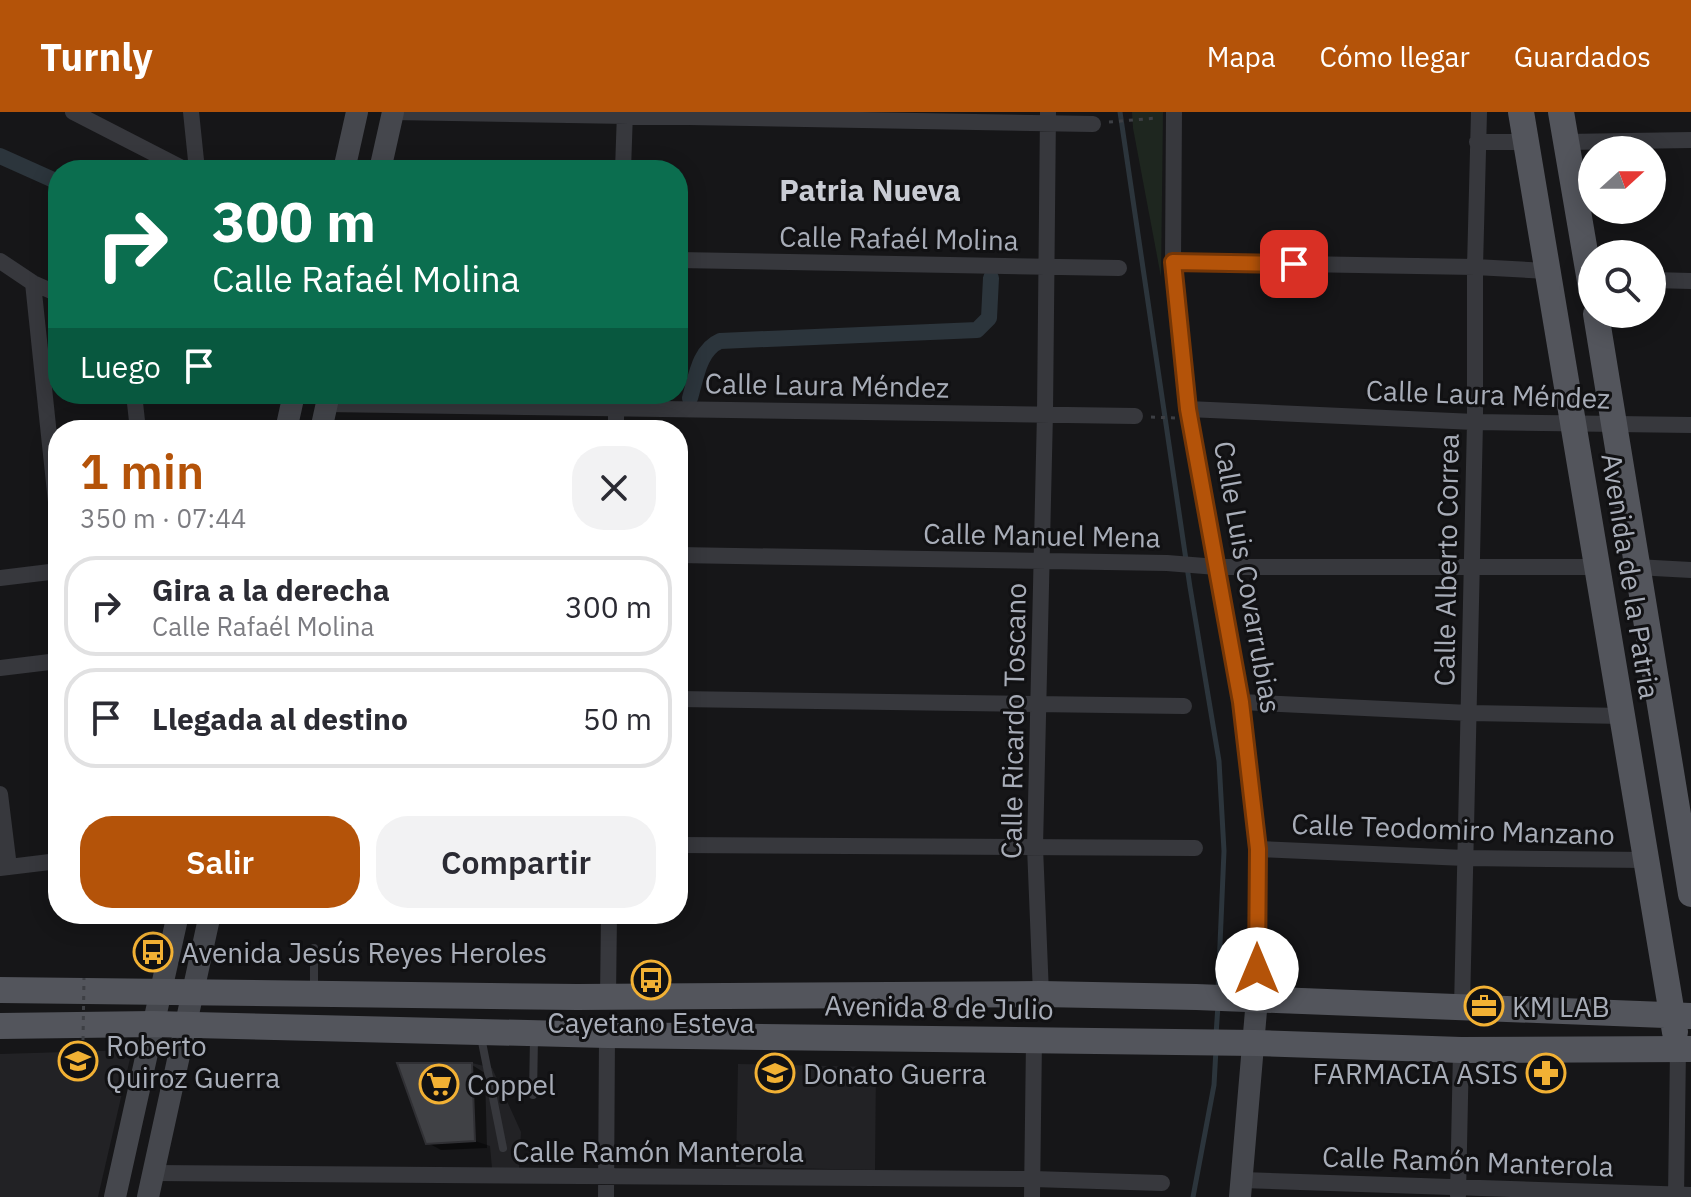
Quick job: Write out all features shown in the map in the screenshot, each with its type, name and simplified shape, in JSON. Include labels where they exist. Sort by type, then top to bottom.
[{"type":"main road","name":"Avenida de la Patria","points":[[1521,112],[1646,860],[1682,1015],[1685,1049]]},
{"type":"main road","points":[[1561,112],[1583,240]]},
{"type":"main road","name":"Avenida de la Patria","points":[[1598,328],[1636,567],[1684,812],[1691,894]]},
{"type":"main road","name":"Avenida 8 de Julio","points":[[0,990],[608,997],[1041,994],[1682,1015]]},
{"type":"main road","name":"Avenida 8 de Julio","points":[[0,1026],[153,1024],[607,1035],[1244,1043],[1461,1050],[1685,1049]]},
{"type":"street","points":[[73,112],[96,118],[169,160]]},
{"type":"street","points":[[191,112],[196,160]]},
{"type":"street","points":[[346,160],[357,112]]},
{"type":"street","points":[[382,160],[393,112],[1048,118],[1101,123]]},
{"type":"street","name":"Calle Alberto Correa","points":[[1462,1008],[1479,112]]},
{"type":"street","points":[[623,160],[625,114]]},
{"type":"street","name":"Calle Luis Covarrubias","points":[[1174,114],[1173,262],[1188,409],[1213,566],[1241,702],[1258,849],[1246,1000],[1241,1189]]},
{"type":"street","name":"Calle Ricardo Toscano","points":[[1041,994],[1035,847],[1040,703],[1048,118]]},
{"type":"street","points":[[1566,142],[1691,140]]},
{"type":"street","points":[[1477,142],[1526,142]]},
{"type":"street","name":"Calle Rafaél Molina","points":[[688,260],[1119,268]]},
{"type":"street","points":[[0,261],[48,290]]},
{"type":"street","points":[[1173,262],[1547,271]]},
{"type":"street","points":[[1666,280],[1691,281]]},
{"type":"street","points":[[33,283],[48,426]]},
{"type":"street","name":"Calle Laura Méndez","points":[[688,403],[1135,416]]},
{"type":"street","name":"Calle Laura Méndez","points":[[1188,409],[1475,422],[1691,425]]},
{"type":"street","name":"Calle Manuel Mena","points":[[688,555],[1213,566],[1597,567]]},
{"type":"street","points":[[1636,567],[1691,570]]},
{"type":"street","points":[[0,578],[48,572]]},
{"type":"street","points":[[0,668],[48,662]]},
{"type":"street","points":[[688,699],[1184,706]]},
{"type":"street","points":[[1241,702],[1469,713],[1622,716]]},
{"type":"street","points":[[0,794],[4,867],[48,862]]},
{"type":"street","points":[[688,845],[1195,848]]},
{"type":"street","name":"Calle Teodomiro Manzano","points":[[1258,849],[1465,858],[1646,860]]},
{"type":"street","points":[[115,1197],[176,924]]},
{"type":"street","points":[[148,1197],[208,924]]},
{"type":"street","points":[[608,997],[609,924]]},
{"type":"street","points":[[606,1197],[607,1035]]},
{"type":"street","points":[[1032,1197],[1034,1040]]},
{"type":"street","points":[[1681,1195],[1685,1049]]},
{"type":"street","points":[[1458,1192],[1461,1050]]},
{"type":"street","name":"Calle Ramón Manterola","points":[[153,1173],[1033,1179],[1162,1183]]},
{"type":"street","name":"Calle Ramón Manterola","points":[[1241,1189],[1681,1195]]},
{"type":"lane","points":[[314,948],[315,995]]},
{"type":"lane","points":[[480,1032],[503,1148]]},
{"type":"lane","points":[[533,1095],[534,1033]]},
{"type":"path","points":[[1101,123],[1174,114]]},
{"type":"path","points":[[1155,417],[1172,418]]},
{"type":"path","points":[[83,1040],[84,978]]},
{"type":"shaded area","points":[[1132,112],[1163,112],[1161,277],[1133,128]]},
{"type":"shaded area","points":[[132,1050],[98,1197],[0,1197],[0,1054]]},
{"type":"shaded area","points":[[397,1063],[472,1063],[492,1068],[521,1132],[519,1169],[492,1168],[490,1146],[475,1141],[426,1144]]},
{"type":"shaded area","points":[[738,1064],[876,1067],[875,1170],[736,1167]]},
{"type":"building","name":"Coppel","points":[[397,1063],[472,1063],[475,1141],[426,1144]]},
{"type":"waterway","points":[[1120,112],[1190,587],[1219,761],[1224,851],[1218,991]]},
{"type":"waterway","points":[[0,156],[48,178]]},
{"type":"waterway","points":[[690,398],[703,358],[720,341],[977,330],[989,318],[991,278]]},
{"type":"waterway","points":[[1216,1035],[1218,1005]]},
{"type":"waterway","points":[[1193,1197],[1214,1085],[1216,1049]]},
{"type":"place","name":"Avenida Jesús Reyes Heroles","points":[[153,952]]},
{"type":"place","name":"Cayetano Esteva","points":[[651,980]]},
{"type":"place","name":"KM LAB","points":[[1484,1006]]},
{"type":"place","name":"Roberto Quiroz Guerra","points":[[78,1061]]},
{"type":"place","name":"Donato Guerra","points":[[775,1073]]},
{"type":"place","name":"FARMACIA ASIS","points":[[1546,1073]]},
{"type":"place","name":"Coppel","points":[[439,1084]]},
{"type":"district","name":"Patria Nueva","points":[[870,189]]},
{"type":"route","points":[[1257,969],[1258,849],[1241,702],[1188,409],[1173,262],[1294,264]]}]
